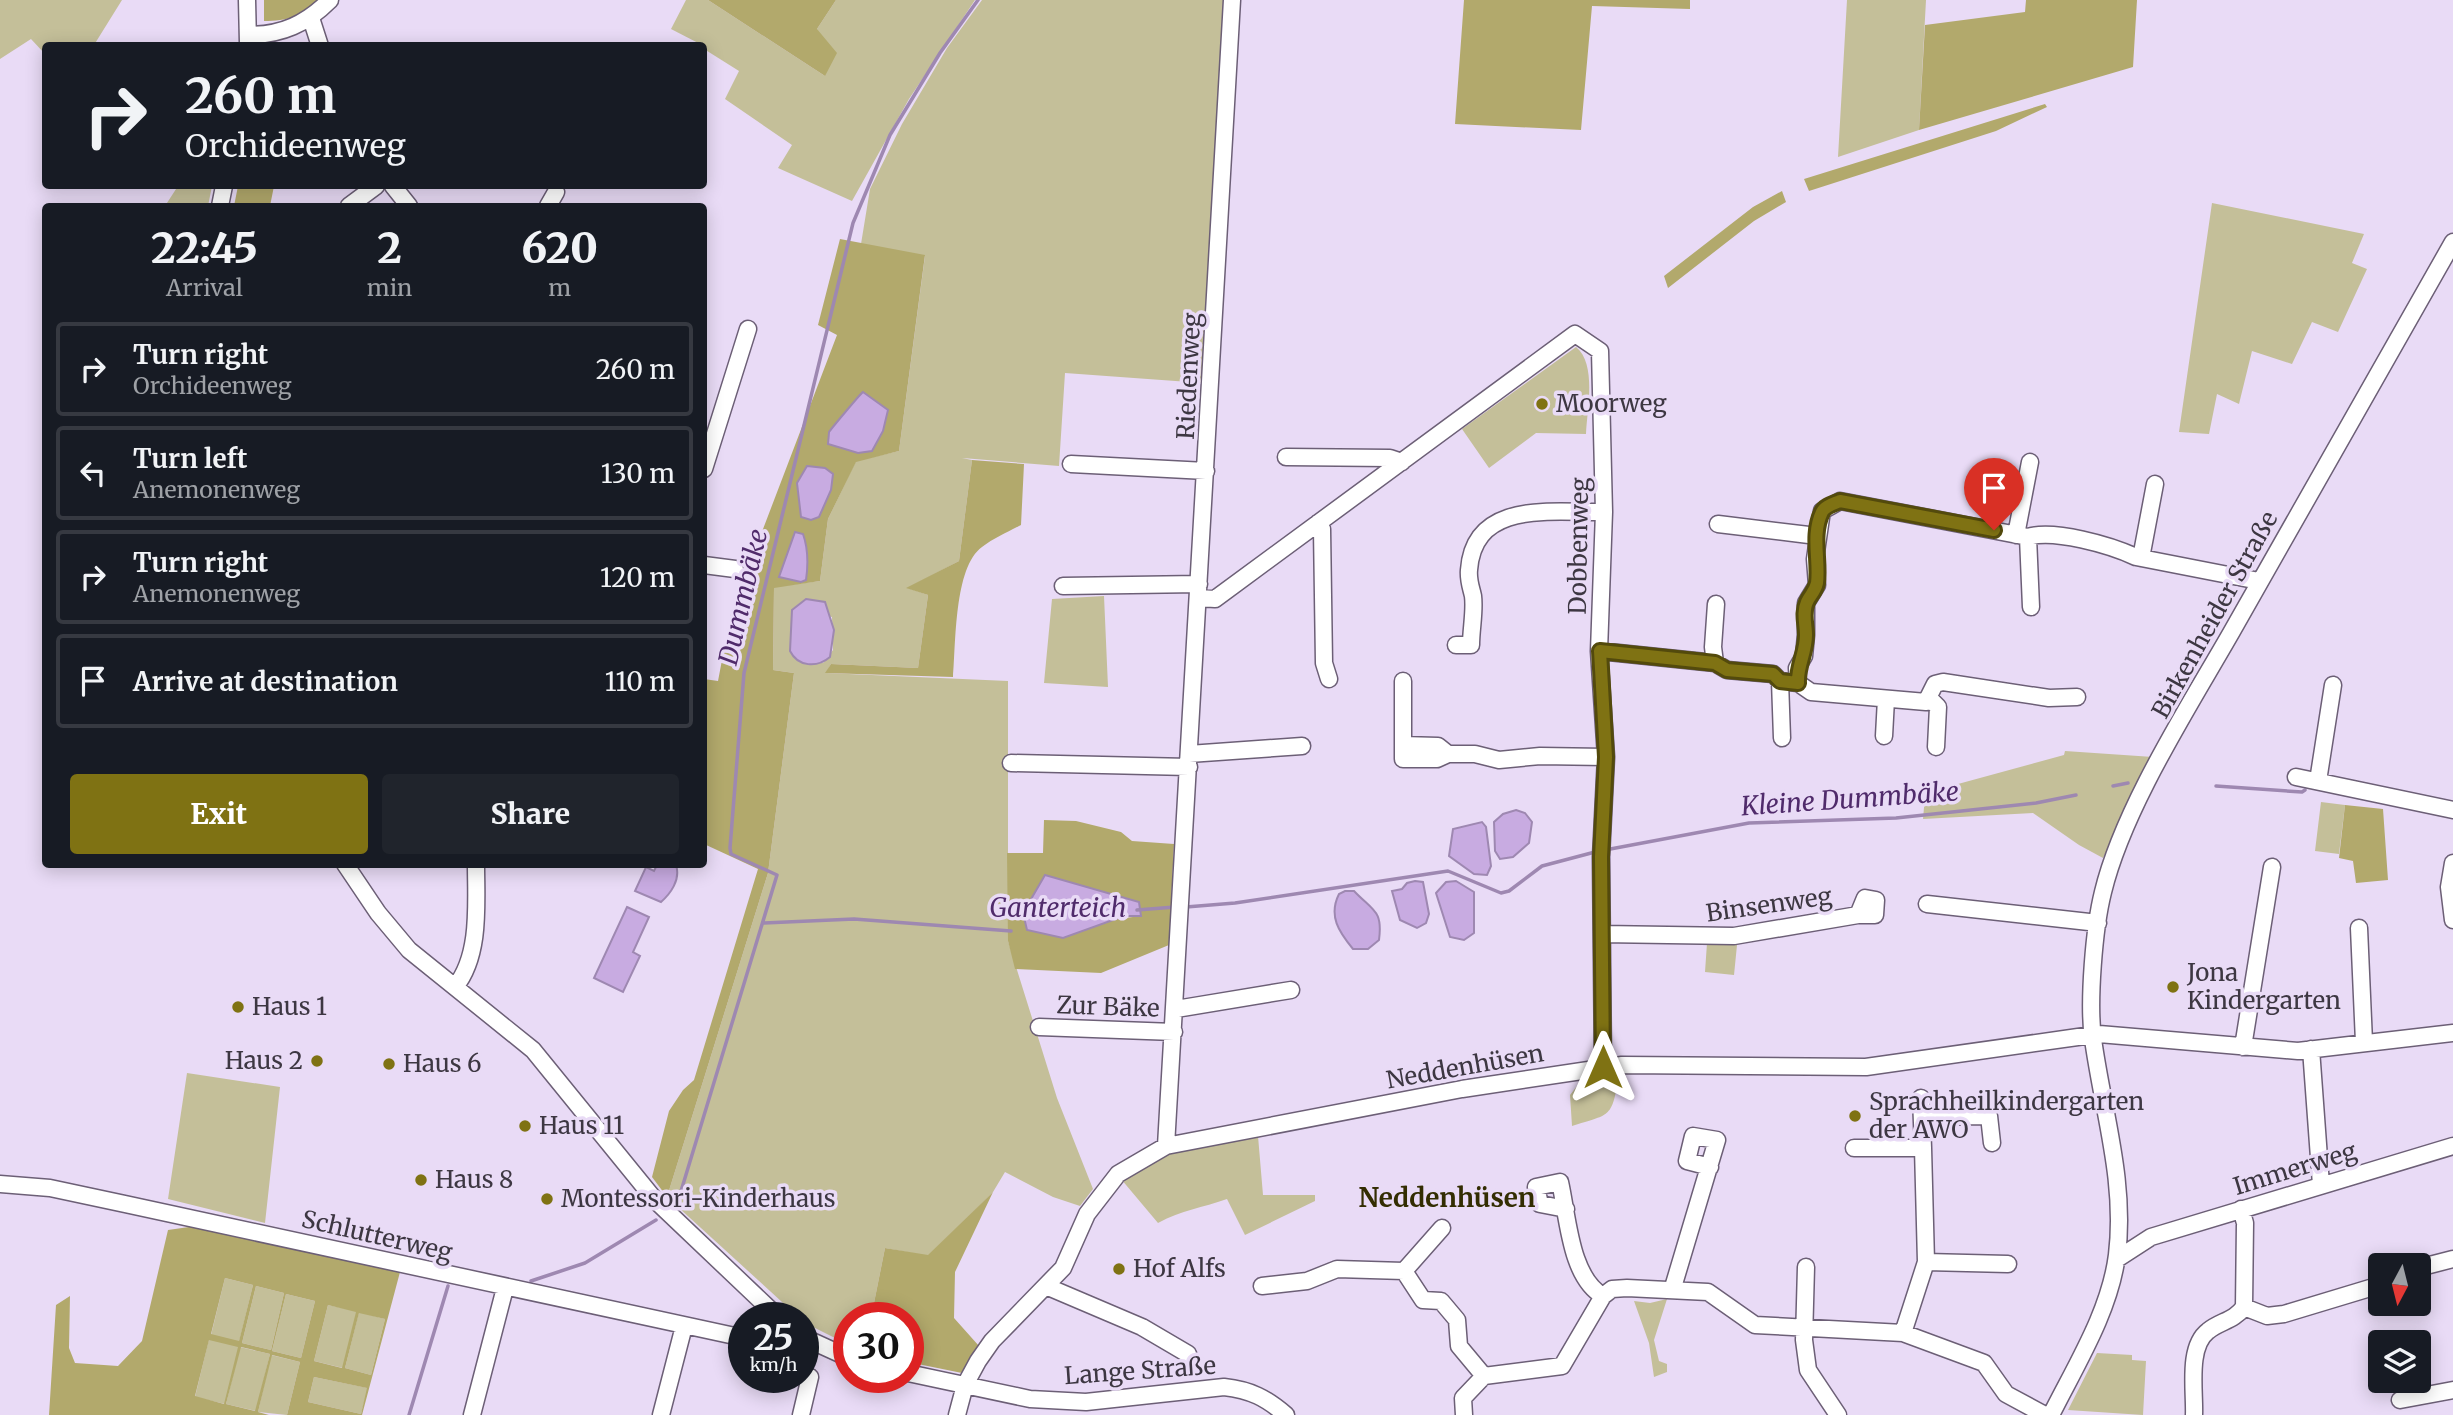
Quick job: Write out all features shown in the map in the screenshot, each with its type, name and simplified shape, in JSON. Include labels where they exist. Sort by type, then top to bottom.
[{"type":"street","points":[[247,0],[248,40],[285,32],[311,18],[330,0]]},
{"type":"street","name":"Riedenweg","points":[[1166,1146],[1176,1009],[1232,0]]},
{"type":"street","points":[[311,18],[319,42]]},
{"type":"street","points":[[353,203],[372,189]]},
{"type":"street","points":[[395,189],[407,203]]},
{"type":"street","name":"Birkenheider Straße","points":[[2051,1415],[2094,1329],[2110,1288],[2117,1259],[2120,1227],[2118,1180],[2092,1035],[2098,923],[2112,860],[2131,818],[2259,582],[2453,242]]},
{"type":"street","points":[[707,459],[748,329]]},
{"type":"street","name":"Dobbenweg","points":[[1402,462],[1575,334],[1600,351],[1604,512],[1600,651],[1606,757],[1601,857],[1603,1067]]},
{"type":"street","points":[[1286,457],[1390,458],[1402,462]]},
{"type":"street","points":[[1063,586],[1199,591],[1215,599],[1402,462]]},
{"type":"street","points":[[2030,462],[2022,536],[2031,607]]},
{"type":"street","points":[[1071,464],[1206,471]]},
{"type":"street","points":[[2141,558],[2155,484]]},
{"type":"street","points":[[1798,683],[1797,668],[1804,656],[1806,603],[1817,585],[1815,559],[1822,511],[1840,501],[2022,536],[2042,532],[2120,549],[2141,558],[2259,582]]},
{"type":"street","points":[[1456,645],[1471,645],[1473,596],[1469,568],[1474,548],[1488,527],[1512,514],[1604,512]]},
{"type":"street","points":[[1318,523],[1322,529],[1324,663],[1329,679]]},
{"type":"street","points":[[1718,524],[1817,536]]},
{"type":"street","points":[[707,565],[735,569]]},
{"type":"street","points":[[1715,663],[1713,647],[1716,604]]},
{"type":"street","points":[[1600,651],[1715,663],[1727,670],[1773,674],[1780,681],[1798,683],[1811,692],[1926,702],[1935,684],[1943,682],[2049,698],[2077,697]]},
{"type":"street","points":[[1404,681],[1403,759],[1437,759],[1448,754],[1475,754],[1499,760],[1540,756],[1606,757]]},
{"type":"street","points":[[1780,681],[1782,738]]},
{"type":"street","points":[[2318,781],[2333,685]]},
{"type":"street","points":[[1929,698],[1938,707],[1936,747]]},
{"type":"street","points":[[1884,736],[1886,699]]},
{"type":"street","points":[[1011,763],[1189,760],[1302,746]]},
{"type":"street","points":[[2296,778],[2453,810]]},
{"type":"street","points":[[2453,863],[2449,887],[2453,920]]},
{"type":"street","points":[[2243,1046],[2272,867]]},
{"type":"street","points":[[348,868],[378,913],[409,950],[533,1050],[655,1200],[762,1302]]},
{"type":"street","points":[[455,987],[471,950],[475,930],[476,868]]},
{"type":"street","points":[[1927,904],[2098,923]]},
{"type":"street","name":"Binsenweg","points":[[1602,934],[1734,936],[1857,915]]},
{"type":"street","points":[[2359,928],[2364,1042]]},
{"type":"street","points":[[1176,1009],[1290,990]]},
{"type":"street","name":"Zur Bäke","points":[[1039,1027],[1174,1032]]},
{"type":"street","name":"Neddenhüsen","points":[[957,1415],[965,1385],[992,1341],[1048,1287],[1063,1268],[1087,1214],[1118,1174],[1166,1146],[1462,1089],[1603,1067],[1866,1067],[2092,1035],[2311,1049],[2453,1033]]},
{"type":"street","points":[[2311,1049],[2321,1185]]},
{"type":"street","points":[[1903,1333],[1926,1262],[1921,1098]]},
{"type":"street","points":[[1922,1117],[1989,1116],[1992,1143]]},
{"type":"street","name":"Immerweg","points":[[2117,1259],[2151,1237],[2453,1146]]},
{"type":"street","points":[[1854,1148],[1923,1148]]},
{"type":"street","points":[[1674,1290],[1710,1167]]},
{"type":"street","name":"Schlutterweg","points":[[0,1184],[62,1191],[728,1335]]},
{"type":"street","points":[[1566,1209],[1578,1262],[1593,1290],[1603,1296]]},
{"type":"street","points":[[2194,1415],[2197,1343],[2208,1331],[2238,1315],[2244,1307],[2245,1223],[2241,1209]]},
{"type":"street","points":[[2120,1227],[2151,1237]]},
{"type":"street","points":[[1404,1271],[1441,1228]]},
{"type":"street","points":[[2431,1265],[2453,1259]]},
{"type":"street","points":[[1926,1262],[2008,1264]]},
{"type":"street","points":[[1806,1267],[1804,1329],[1808,1370],[1838,1415]]},
{"type":"street","points":[[1262,1286],[1307,1281],[1337,1269],[1404,1271]]},
{"type":"street","points":[[1404,1271],[1423,1300],[1441,1301],[1457,1321],[1459,1346],[1484,1376]]},
{"type":"street","points":[[472,1415],[505,1287]]},
{"type":"street","points":[[1048,1287],[1142,1327],[1188,1354]]},
{"type":"street","points":[[1464,1415],[1463,1398],[1484,1376],[1562,1366],[1603,1296],[1612,1289],[1708,1292],[1755,1325],[1903,1333],[1984,1363],[2006,1394],[2045,1415]]},
{"type":"street","points":[[2244,1307],[2267,1316],[2284,1314],[2368,1289]]},
{"type":"street","points":[[661,1415],[684,1326]]},
{"type":"street","name":"Lange Straße","points":[[924,1376],[1030,1399],[1086,1402],[1224,1387],[1247,1390],[1266,1398],[1286,1415]]},
{"type":"street","points":[[2400,1400],[2453,1390]]},
{"type":"street","points":[[801,1415],[806,1393]]},
{"type":"shaded area","points":[[0,0],[122,0],[96,42],[42,42],[42,51],[31,39],[0,59]]},
{"type":"shaded area","points":[[264,0],[317,0],[294,17],[264,21]]},
{"type":"shaded area","points":[[686,0],[708,0],[825,76],[817,29],[836,0],[975,0],[909,99],[852,201],[778,168],[792,145],[725,99],[739,71],[707,51],[707,42],[696,42],[671,29]]},
{"type":"shaded area","points":[[708,0],[836,0],[817,29],[837,53],[825,76]]},
{"type":"shaded area","points":[[982,0],[1227,0],[1203,383],[1065,373],[1059,466],[962,458],[972,460],[959,561],[908,588],[928,595],[918,668],[831,664],[826,673],[1008,681],[1008,941],[1057,1098],[1093,1189],[1080,1206],[1053,1197],[1005,1172],[993,1192],[928,1256],[885,1248],[874,1302],[833,1302],[833,1337],[819,1330],[819,1302],[782,1302],[667,1197],[768,873],[794,673],[773,670],[774,587],[820,581],[828,519],[856,461],[899,451],[925,256],[861,244],[870,189],[902,124],[947,48]],"holes":[[[792,610],[832,617],[833,650],[823,663],[790,651]]]},
{"type":"shaded area","points":[[1464,0],[1690,0],[1690,9],[1592,6],[1581,130],[1455,124]]},
{"type":"shaded area","points":[[1847,0],[1926,0],[1919,130],[1838,157]]},
{"type":"shaded area","points":[[2026,0],[2137,0],[2133,67],[1919,130],[1925,25],[2025,12]]},
{"type":"shaded area","points":[[2045,104],[2047,107],[1996,131],[1809,191],[1804,179]]},
{"type":"shaded area","points":[[176,189],[211,189],[209,203],[167,203]]},
{"type":"shaded area","points":[[237,189],[273,189],[271,203],[235,203]]},
{"type":"shaded area","points":[[1782,191],[1786,202],[1754,221],[1668,288],[1664,276],[1753,207]]},
{"type":"shaded area","points":[[2212,203],[2364,234],[2352,263],[2367,269],[2338,332],[2312,322],[2292,364],[2252,351],[2239,404],[2217,394],[2209,434],[2179,432]]},
{"type":"shaded area","points":[[840,239],[925,255],[899,451],[856,462],[828,519],[820,581],[774,588],[773,670],[794,673],[768,873],[667,1197],[652,1177],[669,1111],[683,1090],[694,1080],[758,869],[707,845],[707,679],[718,681],[731,613],[837,335],[818,325]],"holes":[[[847,414],[883,431],[872,451],[829,433]]]},
{"type":"shaded area","name":"Moorweg","points":[[1576,347],[1587,364],[1589,375],[1586,434],[1536,433],[1489,468],[1462,429]]},
{"type":"shaded area","points":[[972,460],[1024,464],[1021,525],[982,547],[966,571],[958,607],[953,677],[825,673],[831,664],[918,668],[928,595],[906,588],[959,561]]},
{"type":"shaded area","points":[[1104,596],[1108,687],[1044,683],[1052,599]]},
{"type":"shaded area","points":[[2065,751],[2153,757],[2103,858],[2033,813],[1923,819],[1925,796],[1958,784],[2064,755]]},
{"type":"shaded area","points":[[2321,802],[2345,805],[2339,854],[2315,851]]},
{"type":"shaded area","points":[[2345,805],[2383,809],[2388,880],[2356,883],[2353,861],[2339,858]]},
{"type":"shaded area","points":[[1044,820],[1076,821],[1121,832],[1132,841],[1174,844],[1169,945],[1101,973],[1015,969],[1008,941],[1007,853],[1043,853]],"holes":[[[1023,913],[1141,916],[1027,930]]]},
{"type":"shaded area","points":[[1707,943],[1737,945],[1734,975],[1705,972]]},
{"type":"shaded area","points":[[187,1073],[280,1087],[265,1223],[168,1199]]},
{"type":"shaded area","points":[[1604,1077],[1618,1079],[1611,1108],[1601,1116],[1572,1126],[1570,1095],[1581,1081]]},
{"type":"shaded area","points":[[1258,1136],[1263,1195],[1315,1195],[1315,1201],[1245,1235],[1227,1199],[1158,1223],[1121,1179],[1168,1153]]},
{"type":"shaded area","points":[[993,1192],[955,1272],[954,1318],[979,1346],[962,1373],[924,1365],[924,1302],[874,1302],[885,1248],[928,1255]]},
{"type":"shaded area","points":[[196,1226],[400,1272],[362,1415],[287,1415],[300,1362],[272,1355],[258,1412],[269,1415],[49,1415],[56,1305],[70,1296],[69,1348],[75,1363],[118,1366],[142,1341],[168,1230]],"holes":[[[225,1278],[253,1285],[239,1341],[211,1334]],[[256,1286],[284,1293],[271,1350],[242,1343]],[[286,1294],[315,1301],[301,1358],[272,1351]],[[328,1305],[356,1312],[342,1368],[314,1361]],[[359,1313],[385,1319],[371,1375],[345,1368]],[[209,1340],[238,1347],[224,1404],[195,1396]],[[241,1347],[270,1354],[255,1411],[226,1404]],[[314,1377],[367,1388],[361,1414],[308,1402]]]},
{"type":"shaded area","points":[[225,1278],[253,1285],[239,1342],[211,1335]]},
{"type":"shaded area","points":[[256,1286],[284,1293],[271,1350],[242,1343]]},
{"type":"shaded area","points":[[286,1294],[315,1301],[301,1358],[272,1351]]},
{"type":"shaded area","points":[[1667,1299],[1654,1340],[1659,1361],[1667,1364],[1667,1372],[1654,1377],[1649,1343],[1634,1301],[1650,1303]]},
{"type":"shaded area","points":[[328,1305],[357,1311],[343,1368],[314,1361]]},
{"type":"shaded area","points":[[359,1312],[385,1319],[371,1375],[345,1368]]},
{"type":"shaded area","points":[[209,1339],[239,1346],[225,1404],[195,1397]]},
{"type":"shaded area","points":[[240,1347],[270,1354],[256,1411],[226,1404]]},
{"type":"shaded area","points":[[2097,1353],[2132,1355],[2132,1360],[2146,1361],[2143,1415],[2068,1410]]},
{"type":"shaded area","points":[[271,1355],[300,1362],[287,1415],[258,1412]]},
{"type":"shaded area","points":[[314,1377],[368,1388],[361,1414],[308,1402]]},
{"type":"water","points":[[863,392],[888,410],[883,431],[872,451],[858,453],[828,444],[829,432]]},
{"type":"water","points":[[807,466],[825,468],[833,474],[831,490],[819,517],[811,520],[801,517],[797,483]]},
{"type":"water","points":[[795,532],[803,534],[807,551],[806,580],[801,582],[779,577]]},
{"type":"water","points":[[806,599],[825,602],[834,630],[830,657],[814,664],[803,663],[790,651],[792,610]]},
{"type":"water","points":[[1516,810],[1525,813],[1532,822],[1529,843],[1513,857],[1500,859],[1495,851],[1494,822],[1503,814]]},
{"type":"water","points":[[1482,822],[1486,827],[1491,866],[1487,875],[1474,874],[1449,856],[1453,829]]},
{"type":"water","points":[[646,868],[654,871],[656,868],[676,868],[674,886],[661,902],[635,891]]},
{"type":"water","name":"Ganterteich","points":[[1045,875],[1139,902],[1141,916],[1124,916],[1063,938],[1027,930],[1023,913]]},
{"type":"water","points":[[1456,881],[1474,892],[1474,933],[1464,940],[1450,937],[1436,893],[1446,882]]},
{"type":"water","points":[[1423,882],[1429,914],[1426,923],[1417,928],[1400,920],[1392,891],[1402,889],[1407,883]]},
{"type":"water","points":[[1354,891],[1378,917],[1379,940],[1368,949],[1353,949],[1337,923],[1336,902],[1339,894]]},
{"type":"water","points":[[627,907],[649,917],[633,952],[640,956],[623,992],[594,978]]},
{"type":"waterway","name":"Dummbäke","points":[[678,1201],[777,875],[731,854],[730,848],[744,673],[853,223],[890,135],[940,53],[978,0]]},
{"type":"waterway","points":[[2113,786],[2128,783]]},
{"type":"waterway","points":[[2216,786],[2302,792],[2305,790]]},
{"type":"waterway","name":"Kleine Dummbäke","points":[[1605,850],[1749,823],[1896,818],[2036,803],[2076,795]]},
{"type":"waterway","name":"Kleine Dummbäke","points":[[1186,907],[1235,903],[1448,871],[1501,893],[1509,891],[1542,866],[1595,852]]},
{"type":"waterway","name":"Kleine Dummbäke","points":[[1137,910],[1175,907]]},
{"type":"waterway","name":"Kleine Dummbäke","points":[[764,923],[854,919],[1011,931]]},
{"type":"waterway","name":"Dummbäke","points":[[531,1281],[585,1263],[656,1220]]},
{"type":"waterway","name":"Dummbäke","points":[[409,1415],[448,1286]]},
{"type":"place","name":"Moorweg","points":[[1542,404]]},
{"type":"place","name":"Jona Kindergarten","points":[[2173,987]]},
{"type":"place","name":"Haus 1","points":[[238,1007]]},
{"type":"place","name":"Haus 2","points":[[317,1061]]},
{"type":"place","name":"Haus 6","points":[[389,1064]]},
{"type":"place","name":"Sprachheilkindergarten der AWO","points":[[1855,1116]]},
{"type":"place","name":"Haus 11","points":[[525,1126]]},
{"type":"place","name":"Haus 8","points":[[421,1180]]},
{"type":"place","name":"Montessori-Kinderhaus","points":[[547,1199]]},
{"type":"place","name":"Hof Alfs","points":[[1119,1269]]},
{"type":"district","name":"Neddenhüsen","points":[[1447,1198]]},
{"type":"route","points":[[1603,1067],[1601,857],[1606,732],[1600,651],[1715,663],[1727,670],[1773,674],[1780,681],[1798,683],[1797,668],[1804,656],[1806,603],[1817,585],[1817,536],[1822,511],[1826,506],[1840,501],[1994,530]]}]
